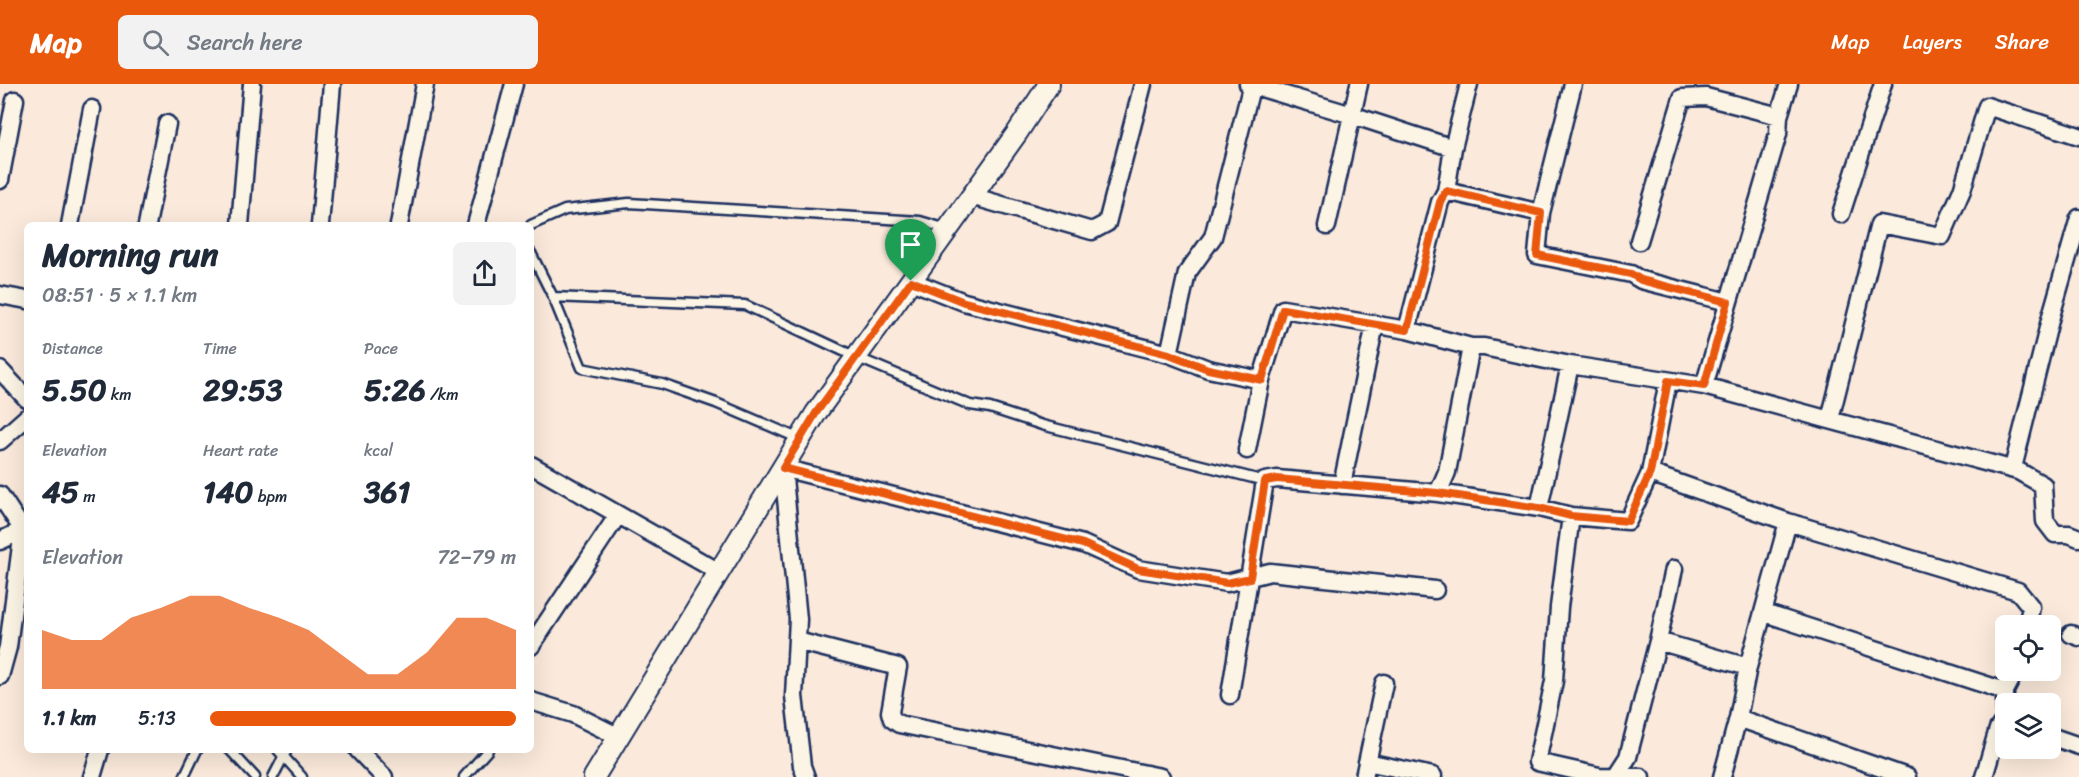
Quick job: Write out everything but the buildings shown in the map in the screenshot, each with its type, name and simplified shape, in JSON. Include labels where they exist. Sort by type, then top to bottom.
[{"type":"street","points":[[240,222],[252,84]]},
{"type":"street","points":[[320,222],[332,84]]},
{"type":"street","points":[[400,222],[425,84]]},
{"type":"street","points":[[477,222],[514,84]]},
{"type":"street","points":[[594,777],[816,413],[948,230],[1049,84]]},
{"type":"street","points":[[971,196],[1092,231],[1107,223],[1143,84]]},
{"type":"street","points":[[1169,354],[1187,273],[1214,237],[1251,84],[1453,148]]},
{"type":"street","points":[[1327,226],[1359,84]]},
{"type":"street","points":[[1407,330],[1440,202],[1446,191],[1453,148],[1469,84]]},
{"type":"street","points":[[1573,84],[1541,213],[1537,255],[1631,274],[1641,280],[1728,302]]},
{"type":"street","points":[[1704,386],[1778,134],[1779,116],[1788,84]]},
{"type":"street","points":[[1841,214],[1883,84]]},
{"type":"street","points":[[1639,242],[1682,98],[1706,97],[1779,116]]},
{"type":"street","points":[[0,180],[15,100]]},
{"type":"street","points":[[1830,419],[1879,224],[1942,236],[1962,190],[1987,106],[2079,136]]},
{"type":"street","points":[[71,222],[92,109]]},
{"type":"street","points":[[148,222],[167,123]]},
{"type":"street","points":[[1446,191],[1541,213]]},
{"type":"street","points":[[2079,218],[2051,316],[2013,468],[2043,485],[2045,521],[2055,534],[2069,534],[2079,538]]},
{"type":"street","points":[[911,281],[964,302],[1169,354],[1208,369],[1262,380]]},
{"type":"street","points":[[0,295],[24,299]]},
{"type":"street","points":[[1247,450],[1262,380],[1283,309],[1407,330],[1471,347],[1484,347],[1570,365],[1704,386],[2018,471]]},
{"type":"street","points":[[1342,485],[1375,324]]},
{"type":"street","points":[[1438,493],[1447,472],[1471,347]]},
{"type":"street","points":[[1539,508],[1570,365]]},
{"type":"street","points":[[0,370],[24,396]]},
{"type":"street","points":[[1230,695],[1265,481],[1277,479],[1438,493],[1539,508],[1571,516],[1628,521],[1650,473],[1668,381]]},
{"type":"street","points":[[0,441],[24,420]]},
{"type":"street","points":[[534,467],[719,573]]},
{"type":"street","points":[[783,468],[1083,544],[1138,569],[1227,583],[1270,573],[1435,590]]},
{"type":"street","points":[[783,468],[798,619],[794,696],[802,766],[806,777]]},
{"type":"street","points":[[1650,473],[1788,522],[2018,591],[2031,607],[2029,615]]},
{"type":"street","points":[[0,495],[24,528]]},
{"type":"street","points":[[534,641],[618,515]]},
{"type":"street","points":[[1571,516],[1559,607],[1554,681],[1537,762],[1599,776],[1641,777]]},
{"type":"street","points":[[1722,777],[1738,718],[1748,667],[1788,522]]},
{"type":"street","points":[[0,541],[24,529]]},
{"type":"street","points":[[0,676],[8,647],[24,536]]},
{"type":"street","points":[[1615,776],[1628,757],[1674,569]]},
{"type":"street","points":[[1764,613],[2005,691]]},
{"type":"street","points":[[797,641],[898,668],[890,712],[892,720],[899,724],[1161,777]]},
{"type":"street","points":[[1658,641],[1748,667]]},
{"type":"street","points":[[1984,777],[1998,729],[2006,719],[2005,691],[2010,681]]},
{"type":"street","points":[[1384,683],[1365,770],[1433,776]]},
{"type":"street","points":[[534,702],[573,714],[619,737]]},
{"type":"street","points":[[1738,718],[1907,777]]},
{"type":"street","points":[[2061,740],[2079,746]]},
{"type":"street","points":[[92,777],[99,753]]},
{"type":"street","points":[[361,753],[384,777]]},
{"type":"lane","points":[[534,224],[565,210],[629,203],[920,221],[948,230]]},
{"type":"lane","points":[[534,259],[553,297],[582,368],[662,384],[716,403],[801,439]]},
{"type":"lane","points":[[553,297],[745,306],[856,357],[970,405],[990,408],[1053,428],[1265,481]]},
{"type":"lane","points":[[184,777],[195,753]]},
{"type":"lane","points":[[233,753],[255,777]]},
{"type":"lane","points":[[273,777],[283,753]]},
{"type":"lane","points":[[284,753],[302,777]]},
{"type":"lane","points":[[464,777],[485,753]]},
{"type":"route","points":[[1446,191],[1541,213],[1537,255],[1631,274],[1641,280],[1728,302],[1704,386],[1668,381],[1650,473],[1628,521],[1571,516],[1539,508],[1438,493],[1277,479],[1265,481],[1250,578],[1227,583],[1138,569],[1083,544],[783,468],[816,413],[911,281],[964,302],[1169,354],[1208,369],[1262,380],[1283,309],[1407,330],[1440,202],[1446,191]]}]
